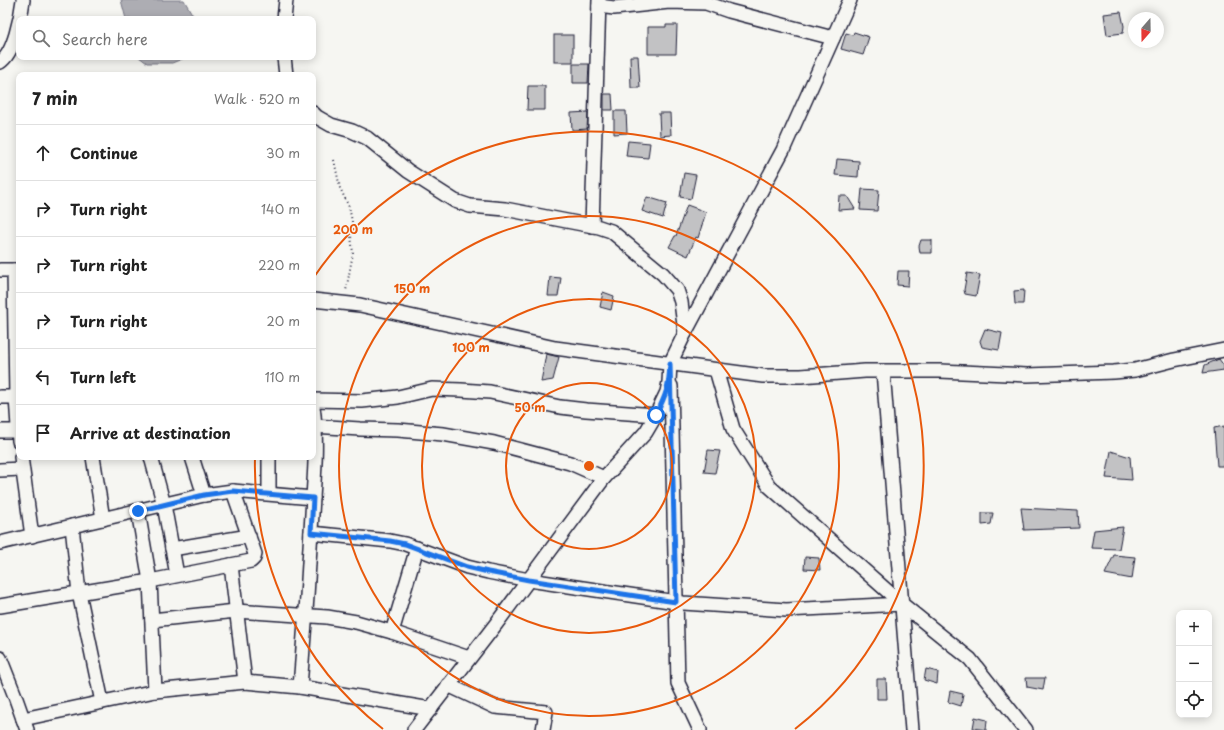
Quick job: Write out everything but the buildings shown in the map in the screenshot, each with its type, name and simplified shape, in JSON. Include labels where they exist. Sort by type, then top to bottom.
[{"type":"street","points":[[19,16],[23,0]]},
{"type":"street","points":[[284,16],[286,0]]},
{"type":"street","points":[[414,730],[529,580],[604,478],[646,432],[667,392],[670,364],[685,333],[783,150],[850,0]]},
{"type":"street","points":[[592,226],[599,3],[614,8],[669,2],[706,3],[729,11],[833,38]]},
{"type":"street","points":[[0,62],[5,60],[13,45],[16,32]]},
{"type":"street","points":[[284,60],[286,72]]},
{"type":"street","points":[[316,117],[331,125],[352,131],[367,138],[408,170],[455,201],[470,206],[505,209],[611,231],[663,274],[677,290],[681,302],[685,333]]},
{"type":"street","points":[[0,270],[16,270]]},
{"type":"street","points":[[316,300],[343,302],[368,306],[555,348],[763,376],[783,377],[883,371],[940,371],[1026,375],[1114,372],[1134,370],[1224,350]]},
{"type":"street","points":[[670,364],[678,683],[700,730]]},
{"type":"street","points":[[716,370],[733,429],[769,486],[902,604],[970,659],[1026,730]]},
{"type":"street","points":[[883,371],[912,730]]},
{"type":"street","points":[[316,400],[362,402],[398,397],[432,389],[461,390],[490,392],[560,407],[656,415]]},
{"type":"street","points":[[0,397],[16,397]]},
{"type":"street","points":[[316,426],[398,430],[442,434],[494,443],[570,463],[604,478]]},
{"type":"street","points":[[0,432],[16,434]]},
{"type":"street","points":[[93,460],[103,519]]},
{"type":"street","points":[[152,460],[164,505],[177,575]]},
{"type":"street","points":[[193,460],[204,495]]},
{"type":"street","points":[[269,460],[269,493]]},
{"type":"street","points":[[300,687],[311,533],[314,460]]},
{"type":"street","points":[[0,470],[21,463],[32,536]]},
{"type":"street","points":[[0,543],[204,495],[233,491],[313,498]]},
{"type":"street","points":[[0,606],[150,581],[247,562],[254,558],[255,554],[233,491]]},
{"type":"street","points":[[138,511],[150,581],[155,691]]},
{"type":"street","points":[[72,526],[79,593],[102,702]]},
{"type":"street","points":[[311,533],[390,541],[417,548],[467,567],[529,580],[676,602],[786,610],[902,604]]},
{"type":"street","points":[[172,549],[249,536]]},
{"type":"street","points":[[392,632],[417,548]]},
{"type":"street","points":[[231,565],[245,682]]},
{"type":"street","points":[[152,620],[236,611],[306,615],[356,622],[392,632],[469,658]]},
{"type":"street","points":[[0,658],[25,724],[102,702],[155,691],[245,682],[300,687],[431,709]]},
{"type":"street","points":[[448,685],[495,707],[546,712],[543,730]]},
{"type":"path","points":[[334,160],[340,188],[349,206],[352,220],[351,236],[353,253],[343,302]]},
{"type":"shaded area","points":[[121,0],[184,0],[193,16],[125,16]]},
{"type":"shaded area","points":[[143,60],[180,60],[172,63],[147,63]]},
{"type":"route","points":[[138,511],[204,495],[233,491],[313,498],[311,533],[390,541],[405,544],[467,567],[488,572],[529,580],[676,602],[673,434],[670,364],[667,392],[656,415]]}]
